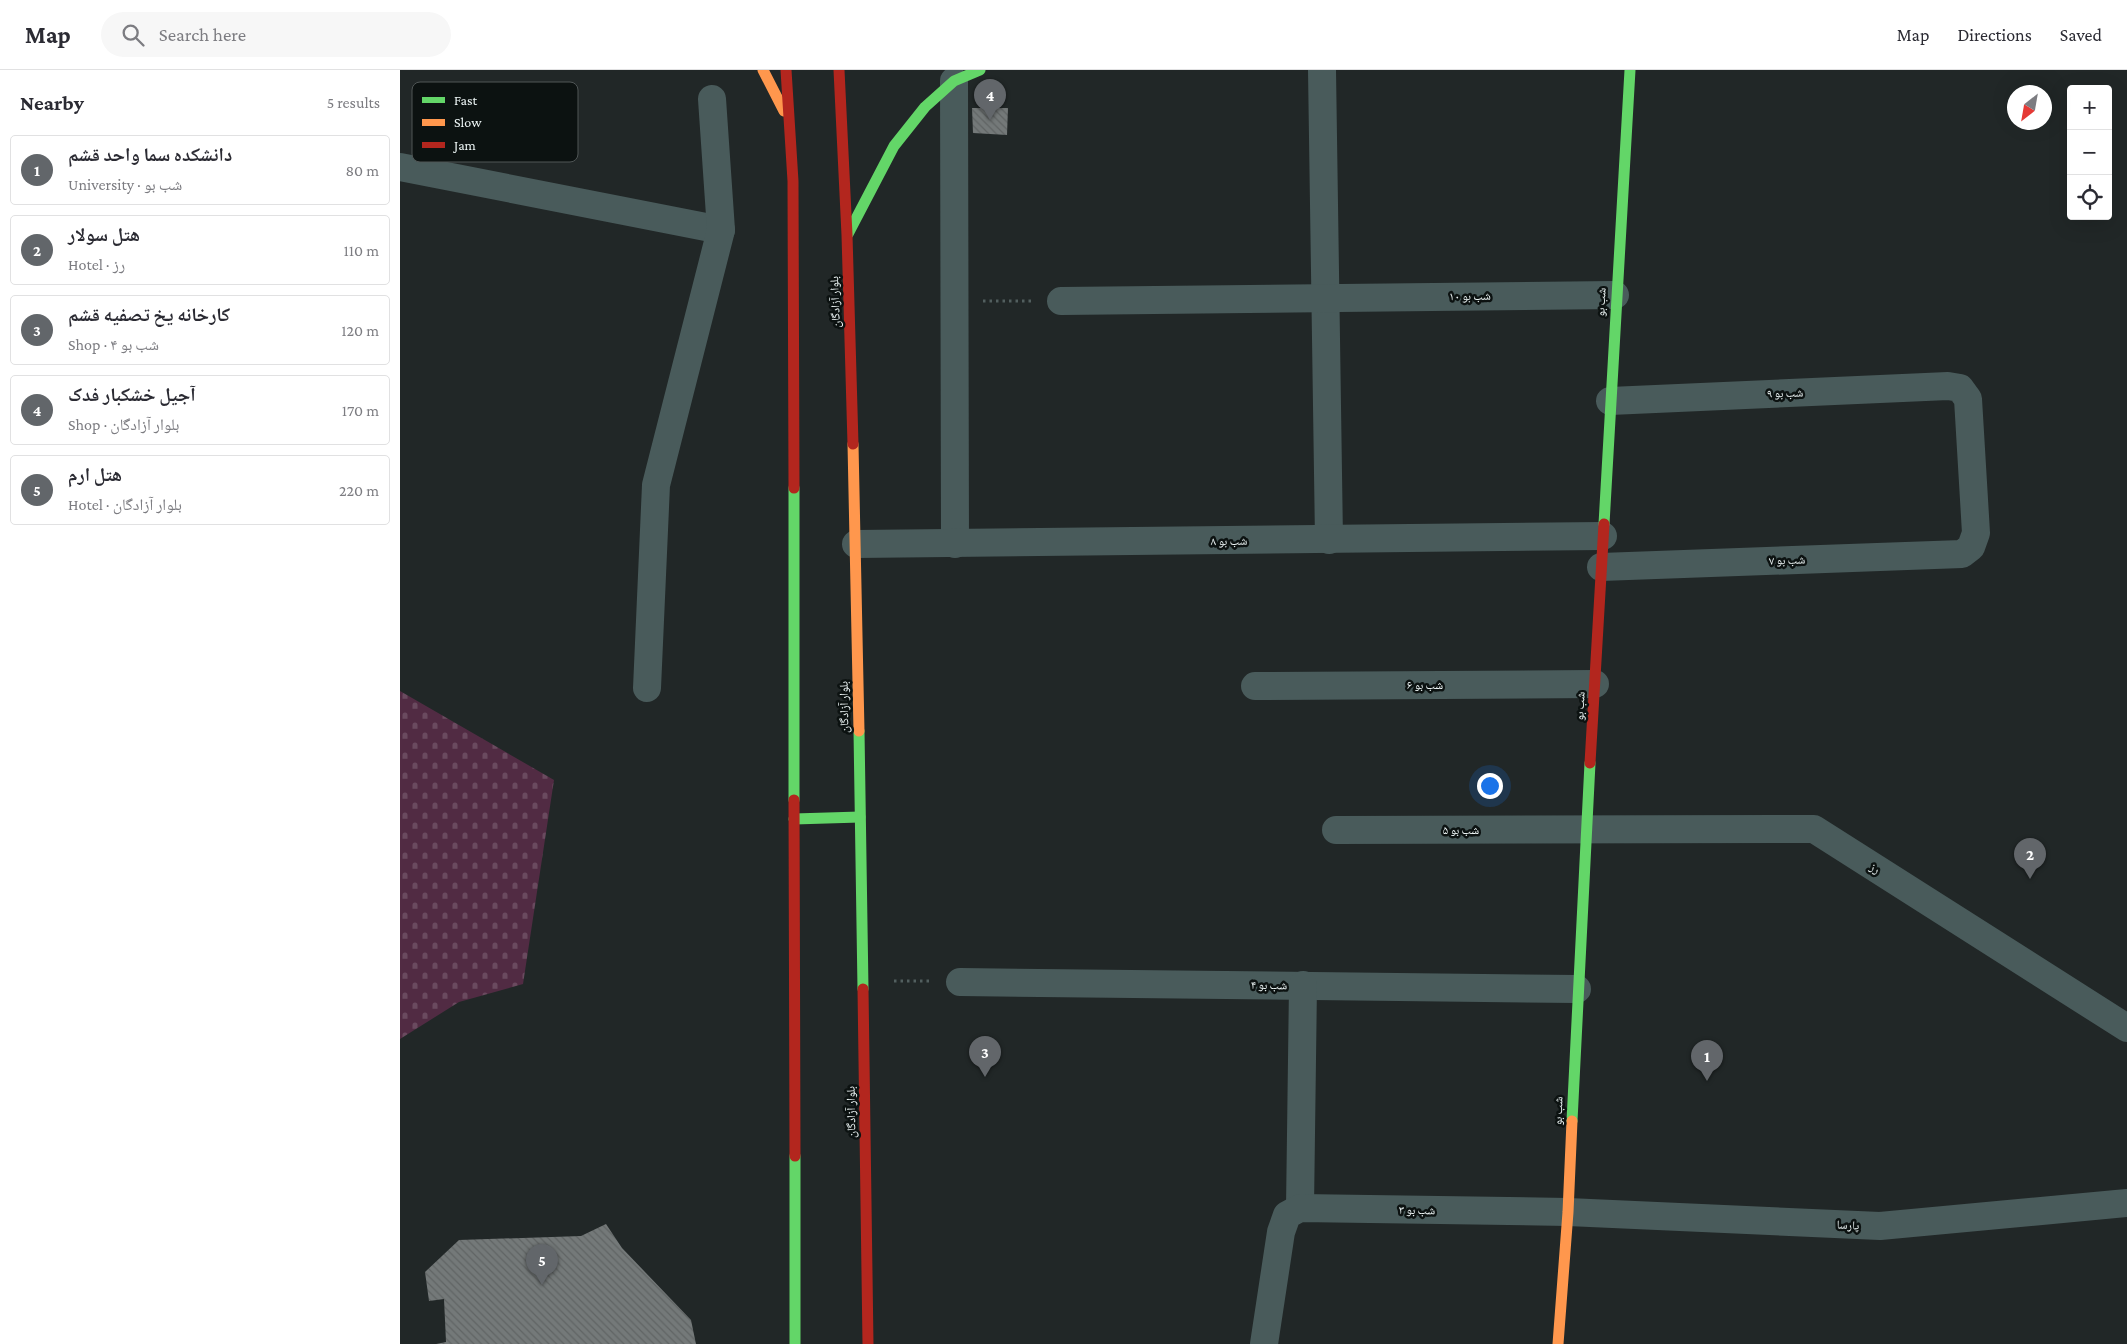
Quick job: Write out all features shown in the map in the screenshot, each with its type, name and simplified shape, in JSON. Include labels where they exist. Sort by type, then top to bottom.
[{"type":"main road","points":[[763,70],[789,122]]},
{"type":"main road","points":[[786,70],[793,191],[795,1344]]},
{"type":"main road","name":"بلوار آزادگان","points":[[839,70],[847,235],[856,544],[868,1344]]},
{"type":"main road","points":[[847,235],[894,146],[925,107],[954,82],[980,70]]},
{"type":"main road","name":"شب بو","points":[[1558,1344],[1568,1212],[1577,989],[1615,295],[1630,70]]},
{"type":"main road","points":[[794,819],[860,817]]},
{"type":"street","points":[[1322,70],[1329,540]]},
{"type":"street","points":[[954,82],[955,544]]},
{"type":"street","points":[[647,688],[656,484],[721,230],[712,98]]},
{"type":"street","points":[[400,167],[721,230]]},
{"type":"street","name":"شب بو ۱۰","points":[[1061,301],[1615,295]]},
{"type":"street","name":"شب بو ۹","points":[[1610,401],[1948,386],[1960,388],[1968,399],[1971,441],[1976,533],[1971,547]]},
{"type":"street","name":"شب بو ۸","points":[[856,544],[1603,536]]},
{"type":"street","name":"شب بو ۷","points":[[1601,567],[1962,554],[1971,547]]},
{"type":"street","name":"شب بو ۶","points":[[1255,686],[1595,684]]},
{"type":"street","name":"رز","points":[[1587,830],[1814,829],[2127,1028]]},
{"type":"street","name":"شب بو ۵","points":[[1336,830],[1587,830]]},
{"type":"street","name":"شب بو ۴","points":[[960,982],[1577,989]]},
{"type":"street","points":[[1264,1344],[1281,1232],[1287,1215],[1300,1208],[1302,985]]},
{"type":"street","name":"پارسا","points":[[1568,1212],[1880,1226],[2127,1203]]},
{"type":"street","name":"شب بو ۳","points":[[1300,1208],[1568,1212]]},
{"type":"path","points":[[955,301],[1061,301]]},
{"type":"path","points":[[863,980],[960,982]]},
{"type":"green space","points":[[400,691],[554,780],[523,984],[459,1002],[400,1039]]},
{"type":"building","points":[[972,108],[1008,108],[1007,135],[973,133]]},
{"type":"building","points":[[606,1224],[622,1248],[691,1320],[696,1344],[436,1344],[446,1342],[444,1299],[429,1301],[425,1272],[459,1240],[581,1236]]},
{"type":"traffic: fast","points":[[848,234],[894,146],[925,107],[954,81],[980,70]]},
{"type":"traffic: fast","points":[[1604,524],[1630,70]]},
{"type":"traffic: fast","points":[[794,488],[794,800]]},
{"type":"traffic: fast","points":[[859,731],[863,989]]},
{"type":"traffic: fast","points":[[1572,1121],[1590,763]]},
{"type":"traffic: fast","points":[[794,819],[860,817]]},
{"type":"traffic: fast","points":[[795,1156],[795,1344]]},
{"type":"traffic: slow","points":[[763,70],[784,111]]},
{"type":"traffic: slow","points":[[853,444],[859,731]]},
{"type":"traffic: slow","points":[[1558,1344],[1568,1212],[1572,1121]]},
{"type":"traffic: jam","points":[[786,70],[793,181],[794,488]]},
{"type":"traffic: jam","points":[[839,70],[847,235],[853,444]]},
{"type":"traffic: jam","points":[[1590,763],[1604,524]]},
{"type":"traffic: jam","points":[[794,800],[795,1156]]},
{"type":"traffic: jam","points":[[863,989],[868,1344]]},
{"type":"place","name":"آجیل خشکبار فدک","points":[[990,120]]},
{"type":"place","name":"هتل سولار","points":[[2030,879]]},
{"type":"place","name":"کارخانه یخ تصفیه قشم","points":[[985,1077]]},
{"type":"place","name":"دانشکده سما واحد قشم","points":[[1707,1081]]},
{"type":"place","name":"هتل ارم","points":[[542,1285]]}]
